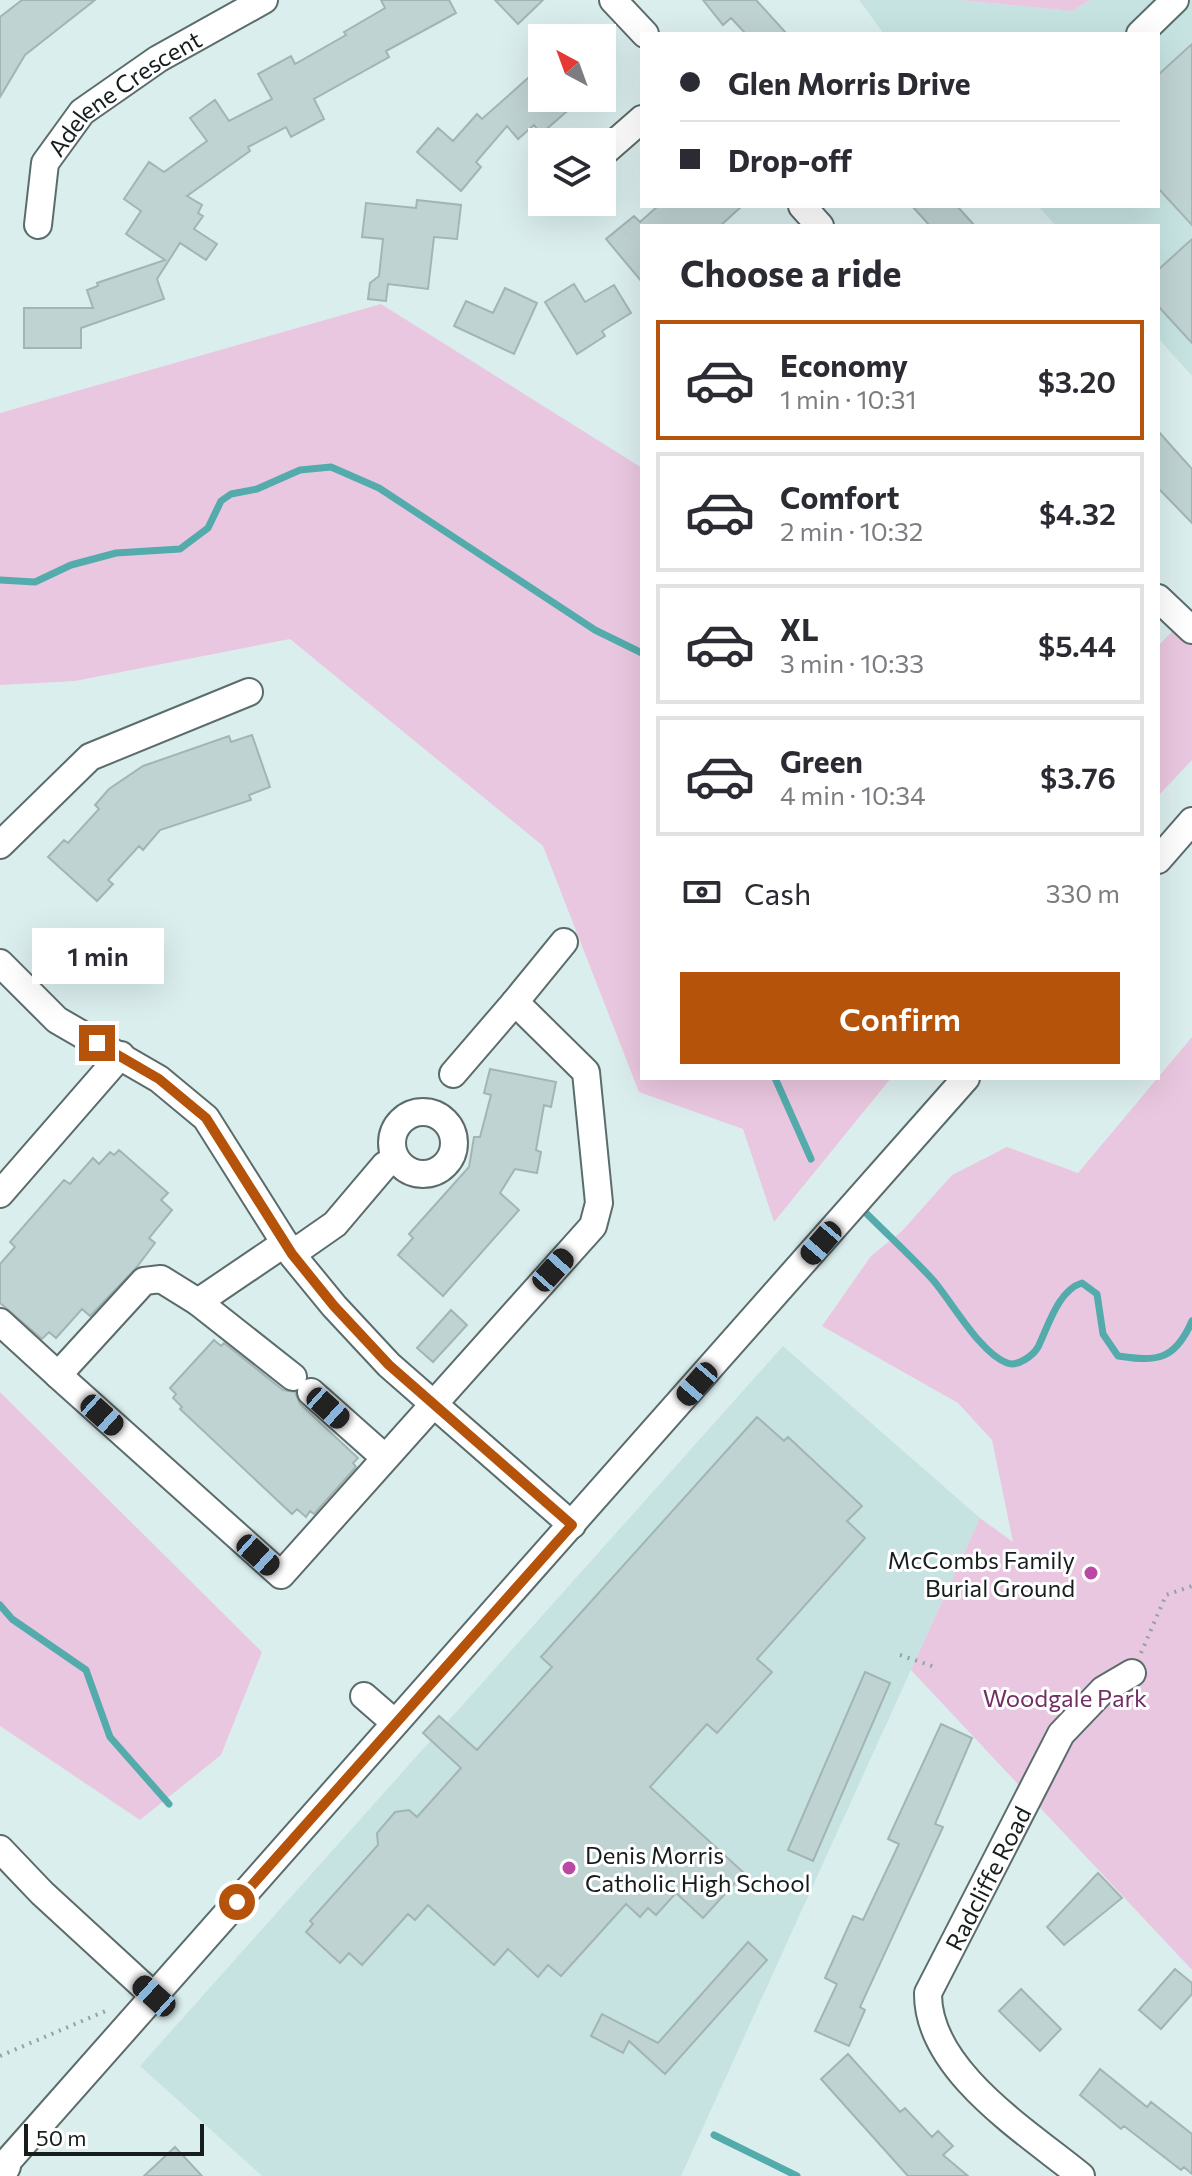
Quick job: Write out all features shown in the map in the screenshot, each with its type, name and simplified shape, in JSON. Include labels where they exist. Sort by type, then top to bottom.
[{"type":"street","name":"Adelene Crescent","points":[[38,225],[45,163],[82,112],[158,59],[264,0]]},
{"type":"street","points":[[613,0],[643,32]]},
{"type":"street","points":[[1142,32],[1175,0]]},
{"type":"street","points":[[616,142],[640,121]]},
{"type":"street","points":[[804,208],[818,224]]},
{"type":"street","points":[[1160,600],[1192,630]]},
{"type":"street","points":[[0,845],[90,757],[249,692]]},
{"type":"street","points":[[1160,858],[1192,821]]},
{"type":"street","points":[[453,1074],[564,942]]},
{"type":"street","points":[[0,963],[57,1020],[159,1079],[206,1118],[289,1249],[389,1365],[572,1525]]},
{"type":"street","points":[[0,1322],[281,1575],[383,1456],[593,1226],[599,1203],[586,1072],[515,1002]]},
{"type":"street","points":[[0,1194],[121,1055]]},
{"type":"street","points":[[1,2168],[964,1080]]},
{"type":"street","points":[[198,1302],[335,1224],[385,1165],[396,1160]]},
{"type":"street","points":[[58,1375],[144,1281],[161,1279],[198,1302],[302,1385],[383,1456]]},
{"type":"street","name":"Radcliffe Road","points":[[1081,2176],[987,2098],[942,2048],[928,2016],[928,1993],[1061,1734],[1103,1690],[1132,1673]]},
{"type":"street","points":[[364,1696],[395,1723]]},
{"type":"street","points":[[0,1849],[42,1893],[154,1996]]},
{"type":"path","points":[[1132,1673],[1166,1595],[1192,1586]]},
{"type":"path","points":[[900,1655],[935,1667]]},
{"type":"path","points":[[0,2056],[108,2010]]},
{"type":"shaded area","points":[[859,0],[960,0],[1072,11],[1090,0],[1192,0],[1192,376],[1160,340],[1160,224],[1054,224],[1040,208],[1160,208],[1160,32],[883,32]]},
{"type":"shaded area","name":"Denis Morris Catholic High School","points":[[783,1346],[980,1518],[681,2176],[262,2176],[140,2066]]},
{"type":"green space","points":[[960,0],[1090,0],[1072,11]]},
{"type":"green space","points":[[381,304],[640,467],[640,1080],[889,1080],[774,1222],[743,1129],[639,1092],[543,846],[290,639],[75,681],[0,685],[0,413]]},
{"type":"green space","points":[[1192,611],[1192,760],[1160,794],[1160,644]]},
{"type":"green space","name":"Woodgale Park","points":[[1192,1037],[1192,1970],[911,1670],[980,1518],[1013,1542],[992,1440],[958,1403],[822,1326],[871,1256],[902,1231],[952,1175],[1007,1147],[1078,1173],[1156,1080],[1160,1080],[1160,1075]]},
{"type":"green space","points":[[0,1392],[262,1652],[221,1755],[140,1820],[0,1726]]},
{"type":"building","points":[[22,0],[95,0],[25,55],[0,97],[0,17]]},
{"type":"building","points":[[381,0],[449,0],[456,13],[386,51],[389,57],[314,99],[324,119],[291,137],[286,127],[248,147],[250,151],[187,196],[202,205],[198,213],[203,216],[194,229],[217,244],[206,260],[180,243],[157,279],[164,299],[81,328],[81,348],[24,348],[24,308],[93,308],[87,290],[98,286],[97,283],[165,260],[126,234],[141,211],[124,199],[149,162],[164,172],[207,141],[190,118],[215,100],[229,121],[272,99],[258,74],[291,56],[295,64],[346,35],[344,32],[385,8]]},
{"type":"building","points":[[495,0],[543,0],[518,24]]},
{"type":"building","points":[[703,0],[756,0],[785,32],[744,32],[731,18],[723,25]]},
{"type":"building","points":[[1192,44],[1192,225],[1160,190],[1160,73]]},
{"type":"building","points":[[528,78],[528,112],[566,112],[548,128],[536,128],[534,125],[518,139],[507,126],[476,162],[481,167],[461,191],[417,152],[438,128],[453,141],[477,114],[482,119]]},
{"type":"building","points":[[417,200],[461,205],[457,239],[434,237],[428,289],[388,284],[386,301],[368,299],[370,283],[379,276],[383,239],[362,237],[366,203],[416,208]]},
{"type":"building","points":[[656,208],[740,208],[722,224],[640,224],[640,280],[606,239],[634,216],[640,222]]},
{"type":"building","points":[[914,208],[959,208],[973,224],[928,224]]},
{"type":"building","points":[[1192,239],[1192,343],[1160,308],[1160,268]]},
{"type":"building","points":[[574,284],[585,302],[614,285],[631,313],[602,331],[605,336],[577,354],[545,302]]},
{"type":"building","points":[[505,288],[537,303],[514,354],[454,326],[466,301],[493,313]]},
{"type":"building","points":[[1160,433],[1192,469],[1192,523],[1160,490]]},
{"type":"building","points":[[252,735],[270,787],[249,795],[251,800],[160,830],[143,850],[139,846],[108,880],[113,884],[97,901],[48,857],[64,840],[68,843],[99,809],[95,805],[109,789],[143,766],[229,736],[231,742]]},
{"type":"building","points":[[490,1069],[556,1082],[551,1107],[544,1105],[536,1150],[541,1152],[537,1173],[515,1169],[500,1193],[519,1210],[443,1296],[398,1255],[413,1238],[409,1234],[469,1167],[474,1137],[480,1137],[491,1095],[484,1093]]},
{"type":"building","points":[[119,1150],[168,1193],[161,1200],[172,1210],[149,1238],[155,1243],[136,1268],[90,1316],[82,1309],[56,1338],[49,1332],[42,1339],[0,1303],[0,1264],[15,1247],[10,1242],[64,1180],[70,1184],[93,1158],[99,1164],[110,1152],[114,1155]]},
{"type":"building","points":[[451,1310],[467,1325],[433,1362],[417,1348]]},
{"type":"building","points":[[214,1340],[221,1346],[224,1343],[283,1390],[295,1392],[300,1404],[358,1458],[353,1463],[356,1467],[314,1514],[310,1511],[306,1517],[297,1509],[292,1514],[180,1409],[182,1407],[173,1398],[176,1394],[170,1388]]},
{"type":"building","points":[[757,1417],[784,1441],[788,1437],[862,1506],[847,1521],[865,1538],[757,1659],[772,1672],[717,1733],[707,1724],[650,1787],[744,1873],[703,1918],[676,1893],[656,1915],[648,1908],[640,1917],[626,1904],[561,1976],[548,1965],[538,1977],[508,1949],[494,1965],[428,1905],[415,1920],[408,1914],[362,1965],[349,1953],[340,1963],[306,1932],[313,1924],[310,1921],[378,1845],[377,1833],[395,1812],[409,1810],[417,1817],[461,1768],[423,1733],[439,1716],[477,1750],[552,1667],[541,1657]]},
{"type":"building","points":[[865,1672],[890,1683],[813,1861],[788,1850]]},
{"type":"building","points":[[941,1724],[972,1738],[935,1824],[943,1827],[860,2007],[865,2010],[849,2046],[815,2031],[837,1984],[825,1978],[853,1916],[863,1920],[899,1844],[888,1839]]},
{"type":"building","points":[[1098,1873],[1122,1898],[1064,1945],[1047,1927]]},
{"type":"building","points":[[748,1942],[767,1960],[665,2074],[629,2041],[623,2053],[591,2036],[602,2014],[658,2043]]},
{"type":"building","points":[[1175,1969],[1192,1983],[1192,1994],[1161,2029],[1139,2010]]},
{"type":"building","points":[[1021,1989],[1061,2029],[1040,2051],[999,2011]]},
{"type":"building","points":[[848,2054],[900,2112],[905,2108],[932,2137],[938,2131],[953,2146],[943,2155],[968,2176],[908,2176],[821,2079]]},
{"type":"building","points":[[1100,2069],[1147,2107],[1151,2102],[1192,2134],[1192,2174],[1184,2167],[1181,2170],[1124,2126],[1121,2129],[1080,2095]]},
{"type":"building","points":[[175,2147],[202,2176],[144,2176]]},
{"type":"waterway","points":[[0,580],[35,582],[71,565],[116,553],[180,549],[208,528],[221,501],[231,494],[257,489],[300,470],[331,467],[379,488],[595,630],[640,652]]},
{"type":"waterway","points":[[776,1080],[811,1159]]},
{"type":"waterway","points":[[867,1214],[933,1280],[987,1349],[1007,1363],[1020,1362],[1032,1354],[1060,1301],[1082,1283],[1097,1294],[1103,1334],[1118,1356],[1144,1359],[1164,1355],[1179,1344],[1192,1321]]},
{"type":"waterway","points":[[0,1605],[12,1619],[86,1670],[110,1737],[169,1804]]},
{"type":"waterway","points":[[714,2135],[797,2176]]},
{"type":"place","name":"McCombs Family Burial Ground","points":[[1091,1573]]},
{"type":"place","name":"Denis Morris Catholic High School","points":[[569,1868]]},
{"type":"route","points":[[97,1043],[159,1079],[206,1118],[292,1254],[334,1306],[389,1365],[572,1525],[237,1902]]}]
